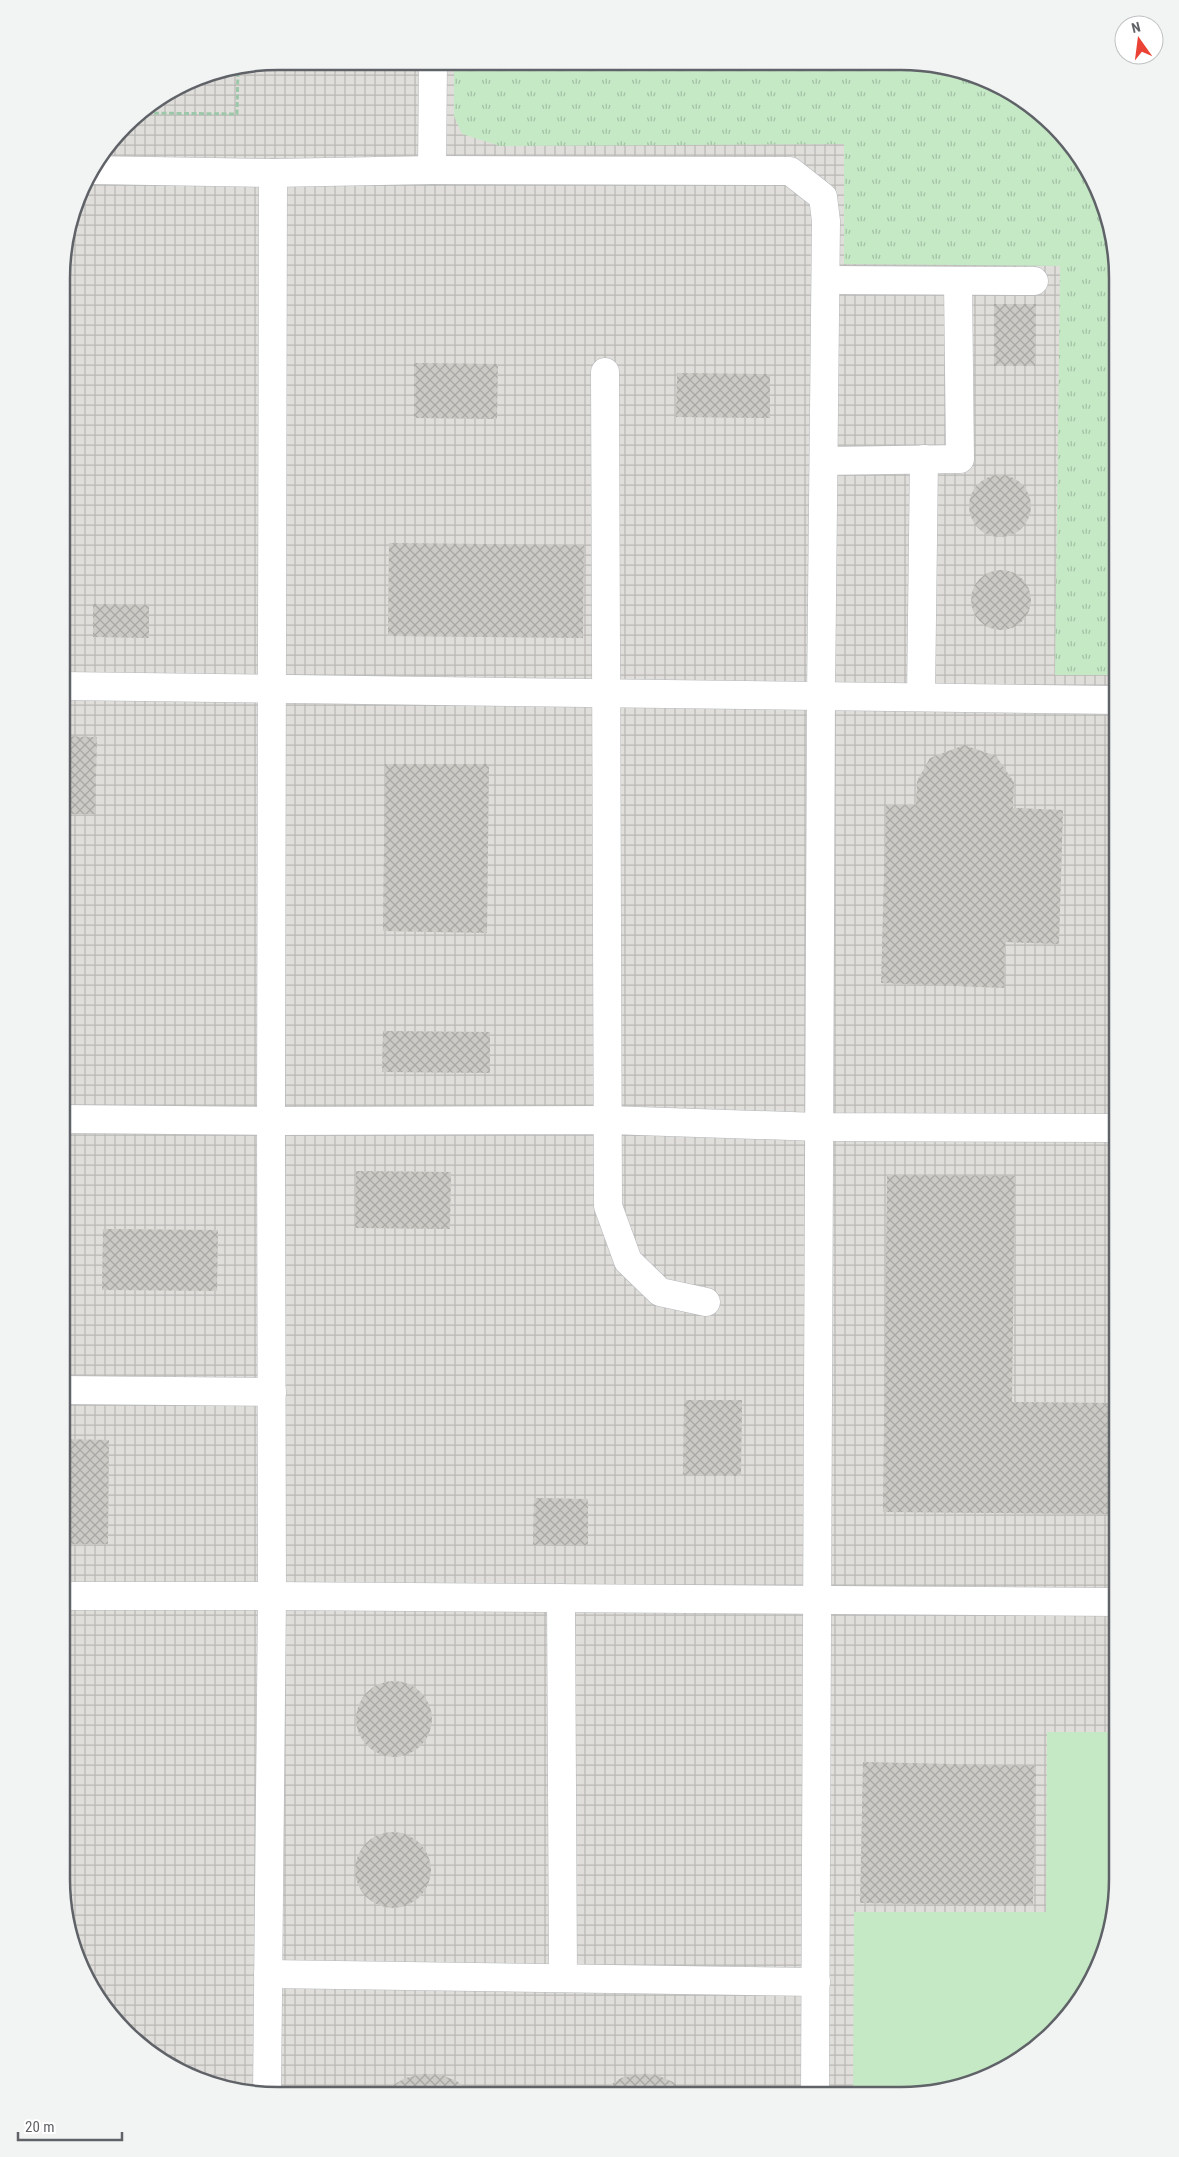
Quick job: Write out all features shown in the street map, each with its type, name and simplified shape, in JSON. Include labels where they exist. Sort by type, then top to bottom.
[{"type":"lane","points":[[432,170],[433,70]]},
{"type":"lane","points":[[100,170],[273,173],[432,170],[790,171],[823,197],[826,221],[826,280],[820,695],[815,2087]]},
{"type":"lane","points":[[267,2087],[272,1596],[273,173]]},
{"type":"lane","points":[[826,280],[1034,281]]},
{"type":"lane","points":[[824,461],[960,459],[958,281]]},
{"type":"lane","points":[[605,372],[608,1206],[628,1261],[660,1292],[706,1302]]},
{"type":"lane","points":[[921,697],[924,459]]},
{"type":"lane","points":[[70,686],[1109,700]]},
{"type":"lane","points":[[70,1119],[271,1121],[608,1120],[818,1127],[1109,1128]]},
{"type":"lane","points":[[70,1390],[272,1392]]},
{"type":"lane","points":[[70,1596],[1109,1602]]},
{"type":"lane","points":[[561,1598],[563,1978]]},
{"type":"lane","points":[[268,1974],[816,1982]]},
{"type":"path","points":[[151,113],[237,114],[238,74]]},
{"type":"shaded area","points":[[264,70],[915,70],[942,74],[968,81],[993,91],[1028,113],[1048,131],[1074,162],[1088,186],[1098,211],[1105,237],[1109,264],[1109,1893],[1105,1920],[1098,1946],[1088,1971],[1066,2006],[1048,2026],[1017,2052],[993,2066],[968,2076],[942,2083],[915,2087],[264,2087],[237,2083],[211,2076],[186,2066],[151,2044],[131,2026],[105,1995],[91,1971],[81,1946],[74,1920],[70,1893],[70,264],[77,224],[91,186],[113,151],[131,131],[162,105],[186,91],[224,77]]},
{"type":"green space","points":[[454,70],[915,70],[942,74],[968,81],[993,91],[1028,113],[1066,151],[1088,186],[1102,224],[1109,264],[1109,675],[1055,675],[1060,266],[844,264],[844,144],[500,146],[462,134],[454,116]]},
{"type":"green space","points":[[1047,1732],[1109,1732],[1109,1893],[1105,1920],[1098,1946],[1088,1971],[1074,1995],[1048,2026],[1028,2044],[993,2066],[981,2071],[955,2080],[915,2087],[853,2087],[854,1912],[1046,1912]]},
{"type":"building","points":[[994,304],[1036,304],[1035,366],[994,366]]},
{"type":"building","points":[[414,363],[498,364],[497,419],[414,418]]},
{"type":"building","points":[[677,373],[770,374],[770,418],[676,417]]},
{"type":"building","points":[[1000,475],[1012,478],[1022,484],[1028,494],[1031,506],[1028,518],[1022,528],[1012,534],[1000,537],[988,534],[978,528],[972,518],[969,506],[972,494],[978,484],[988,478]]},
{"type":"building","points":[[389,543],[584,545],[583,638],[388,636]]},
{"type":"building","points":[[995,570],[1007,570],[1023,578],[1029,588],[1031,600],[1029,612],[1023,622],[1007,630],[995,630],[979,622],[971,606],[971,594],[979,578]]},
{"type":"building","points":[[93,604],[149,605],[149,638],[93,637]]},
{"type":"building","points":[[70,736],[97,737],[95,814],[70,814]]},
{"type":"building","points":[[964,745],[996,756],[1014,782],[1013,808],[1063,810],[1059,944],[1005,942],[1004,988],[881,983],[886,805],[916,805],[917,781],[930,758]]},
{"type":"building","points":[[385,764],[489,764],[487,933],[383,931]]},
{"type":"building","points":[[383,1031],[490,1032],[490,1073],[382,1072]]},
{"type":"building","points":[[356,1171],[451,1172],[450,1229],[355,1228]]},
{"type":"building","points":[[887,1175],[1015,1176],[1012,1402],[1109,1403],[1109,1514],[883,1512]]},
{"type":"building","points":[[103,1229],[218,1230],[217,1291],[102,1290]]},
{"type":"building","points":[[684,1400],[742,1400],[741,1476],[683,1475]]},
{"type":"building","points":[[70,1439],[109,1440],[108,1544],[70,1544]]},
{"type":"building","points":[[534,1498],[588,1499],[588,1545],[533,1545]]},
{"type":"building","points":[[394,1681],[409,1684],[421,1692],[429,1704],[432,1719],[429,1734],[421,1746],[409,1754],[394,1757],[379,1754],[367,1746],[359,1734],[356,1719],[359,1704],[367,1692],[379,1684]]},
{"type":"building","points":[[863,1762],[1036,1766],[1033,1906],[860,1903]]},
{"type":"building","points":[[393,1832],[408,1835],[420,1843],[428,1855],[431,1870],[428,1885],[420,1897],[408,1905],[393,1908],[378,1905],[366,1897],[358,1885],[355,1870],[358,1855],[366,1843],[378,1835]]},
{"type":"building","points":[[423,2074],[441,2075],[457,2081],[463,2087],[390,2087],[405,2078]]},
{"type":"building","points":[[639,2074],[657,2075],[673,2082],[679,2087],[608,2087],[621,2078]]}]
